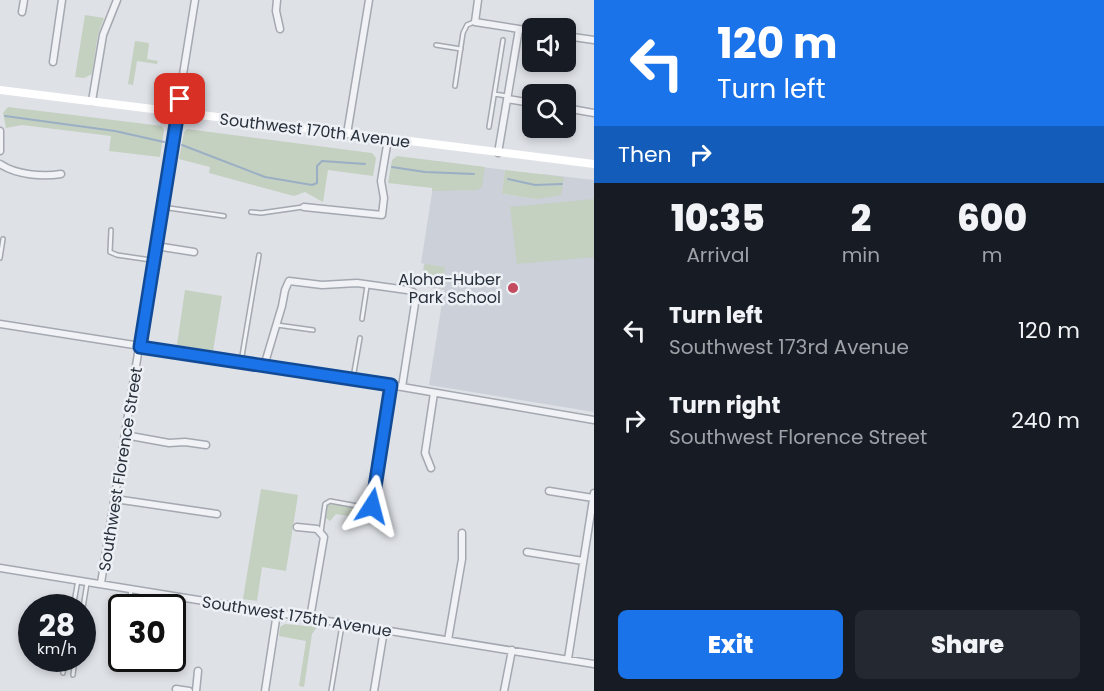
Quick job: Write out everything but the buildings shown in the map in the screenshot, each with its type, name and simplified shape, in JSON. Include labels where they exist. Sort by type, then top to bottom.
[{"type":"main road","name":"Southwest 170th Avenue","points":[[0,90],[594,164]]},
{"type":"street","points":[[22,12],[24,0]]},
{"type":"street","points":[[53,62],[62,0]]},
{"type":"street","points":[[92,101],[103,35],[117,0]]},
{"type":"street","name":"Southwest Florence Street","points":[[101,583],[195,0]]},
{"type":"street","points":[[277,0],[276,11],[280,29]]},
{"type":"street","points":[[347,134],[369,0]]},
{"type":"street","points":[[478,0],[475,22],[522,29]]},
{"type":"street","points":[[498,153],[519,29]]},
{"type":"street","points":[[576,37],[594,40]]},
{"type":"street","points":[[507,98],[522,101]]},
{"type":"street","points":[[576,109],[594,112]]},
{"type":"street","points":[[0,131],[0,151]]},
{"type":"street","points":[[304,207],[382,215],[384,198],[381,181],[388,139]]},
{"type":"street","points":[[0,164],[8,170],[48,176],[61,174]]},
{"type":"street","points":[[156,246],[194,252]]},
{"type":"street","points":[[264,366],[289,281],[367,285],[413,292],[416,298],[402,387]]},
{"type":"street","points":[[0,324],[391,385],[594,420]]},
{"type":"street","points":[[372,506],[391,385]]},
{"type":"street","points":[[431,468],[425,453],[434,393]]},
{"type":"street","points":[[125,435],[169,443],[185,442],[206,445]]},
{"type":"street","points":[[549,491],[594,495],[568,659]]},
{"type":"street","points":[[115,499],[217,514]]},
{"type":"street","points":[[297,526],[317,529],[324,540],[310,618]]},
{"type":"street","points":[[448,640],[462,559],[462,532]]},
{"type":"street","points":[[586,546],[594,547]]},
{"type":"street","points":[[527,552],[584,561]]},
{"type":"street","name":"Southwest 175th Avenue","points":[[0,568],[594,664]]},
{"type":"street","points":[[265,691],[277,613]]},
{"type":"street","points":[[374,691],[384,630]]},
{"type":"street","points":[[504,691],[512,650]]},
{"type":"street","points":[[196,691],[198,671]]},
{"type":"street","points":[[176,689],[189,691]]},
{"type":"lane","points":[[455,86],[465,28],[475,22]]},
{"type":"lane","points":[[489,127],[503,40]]},
{"type":"lane","points":[[436,45],[461,49]]},
{"type":"lane","points":[[494,94],[507,98]]},
{"type":"lane","points":[[162,207],[224,216]]},
{"type":"lane","points":[[252,212],[261,213],[304,207]]},
{"type":"lane","points":[[111,230],[110,252],[154,261]]},
{"type":"lane","points":[[0,258],[3,238]]},
{"type":"lane","points":[[241,362],[258,255]]},
{"type":"lane","points":[[362,319],[367,285]]},
{"type":"lane","points":[[276,325],[313,330]]},
{"type":"lane","points":[[353,380],[360,338]]},
{"type":"lane","points":[[321,532],[325,504],[330,501],[363,507]]},
{"type":"lane","points":[[76,594],[78,579]]},
{"type":"lane","points":[[86,594],[88,581]]},
{"type":"lane","points":[[130,594],[131,588]]},
{"type":"lane","points":[[141,590],[141,594]]},
{"type":"lane","points":[[331,691],[342,623]]},
{"type":"shaded area","name":"Aloha-Huber Park School","points":[[437,161],[505,170],[502,194],[538,199],[542,174],[594,180],[594,412],[429,385],[444,290],[420,286],[424,264],[421,263]]},
{"type":"green space","points":[[85,15],[104,18],[98,34],[92,74],[84,78],[75,77]]},
{"type":"green space","points":[[135,41],[149,43],[147,59],[158,61],[157,64],[137,61],[133,85],[128,84]]},
{"type":"green space","points":[[8,107],[162,126],[164,130],[160,157],[109,151],[111,136],[22,125],[6,128],[3,113]]},
{"type":"green space","points":[[187,129],[372,153],[376,158],[373,176],[328,170],[323,202],[305,192],[294,196],[209,173],[210,167],[179,159],[184,132]]},
{"type":"green space","points":[[397,156],[485,167],[482,187],[477,190],[432,191],[432,188],[388,183],[392,160]]},
{"type":"green space","points":[[505,170],[564,177],[561,195],[538,199],[502,194]]},
{"type":"green space","points":[[594,199],[594,257],[517,264],[510,207]]},
{"type":"green space","points":[[425,264],[445,267],[442,286],[422,284]]},
{"type":"green space","points":[[185,290],[222,296],[213,351],[177,345]]},
{"type":"green space","points":[[261,489],[298,495],[286,571],[262,567],[257,601],[243,599]]},
{"type":"green space","points":[[329,504],[363,508],[362,518],[336,514],[330,521],[326,518]]},
{"type":"green space","points":[[285,624],[317,627],[312,634],[304,687],[299,686],[306,641],[279,636],[280,627]]},
{"type":"waterway","points":[[5,116],[115,131],[164,142]]},
{"type":"waterway","points":[[182,145],[265,177],[312,185],[317,183],[317,166],[322,161],[365,164]]},
{"type":"waterway","points":[[392,167],[425,172],[474,174]]},
{"type":"waterway","points":[[508,179],[535,185],[562,184]]},
{"type":"place","name":"Aloha-Huber Park School","points":[[513,288]]},
{"type":"route","points":[[180,99],[140,347],[391,385],[372,506]]}]
